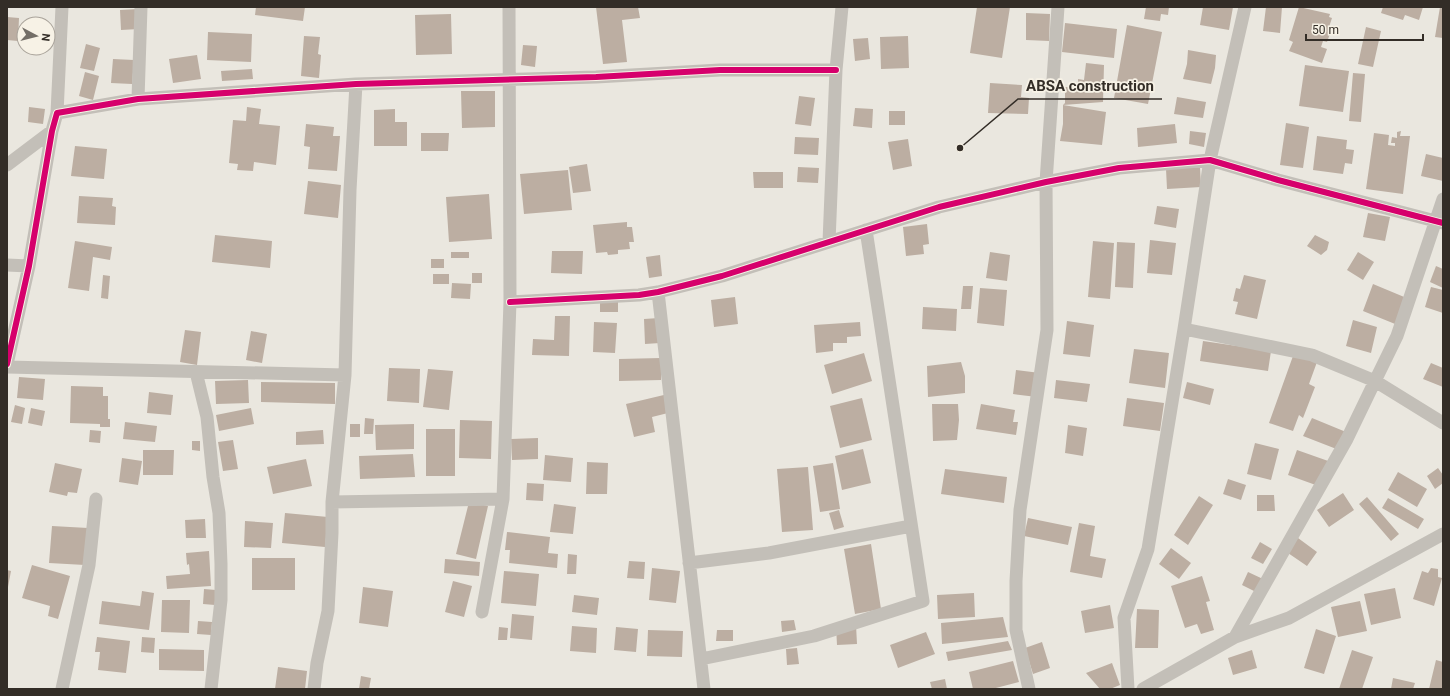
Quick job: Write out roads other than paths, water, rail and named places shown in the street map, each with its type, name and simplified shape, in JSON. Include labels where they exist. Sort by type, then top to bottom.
[{"type":"street","points":[[62,7],[57,113],[52,131],[29,266],[7,365],[196,372],[345,375]]},
{"type":"street","points":[[138,99],[141,7]]},
{"type":"street","points":[[482,612],[503,499],[510,302],[509,7]]},
{"type":"street","points":[[829,242],[836,70],[842,7]]},
{"type":"street","points":[[1029,689],[1016,630],[1016,581],[1020,510],[1047,330],[1046,182],[1058,7]]},
{"type":"street","points":[[1128,689],[1124,618],[1148,549],[1210,160],[1244,7]]},
{"type":"street","points":[[57,113],[138,99],[356,84],[596,77],[720,70],[836,70]]},
{"type":"street","points":[[314,689],[317,663],[328,611],[332,502],[345,375],[350,190],[356,84]]},
{"type":"street","points":[[7,165],[52,131]]},
{"type":"street","points":[[510,302],[638,295],[658,292],[722,276],[938,207],[1046,182],[1119,168],[1210,160],[1278,180],[1440,222]]},
{"type":"street","points":[[1235,637],[1347,439],[1397,336],[1440,222],[1443,199]]},
{"type":"street","points":[[700,659],[814,636],[923,601],[866,230]]},
{"type":"street","points":[[7,264],[29,266]]},
{"type":"street","points":[[658,292],[704,689]]},
{"type":"street","points":[[1184,329],[1312,355],[1375,381],[1443,423]]},
{"type":"street","points":[[196,372],[207,417],[213,477],[219,514],[221,600],[210,689]]},
{"type":"street","points":[[62,689],[89,565],[96,499]]},
{"type":"street","points":[[332,502],[503,499]]},
{"type":"street","points":[[689,563],[769,553],[911,526]]},
{"type":"street","points":[[1143,689],[1235,637],[1289,618],[1443,534]]},
{"type":"place","name":"ABSA construction","points":[[960,148]]}]
